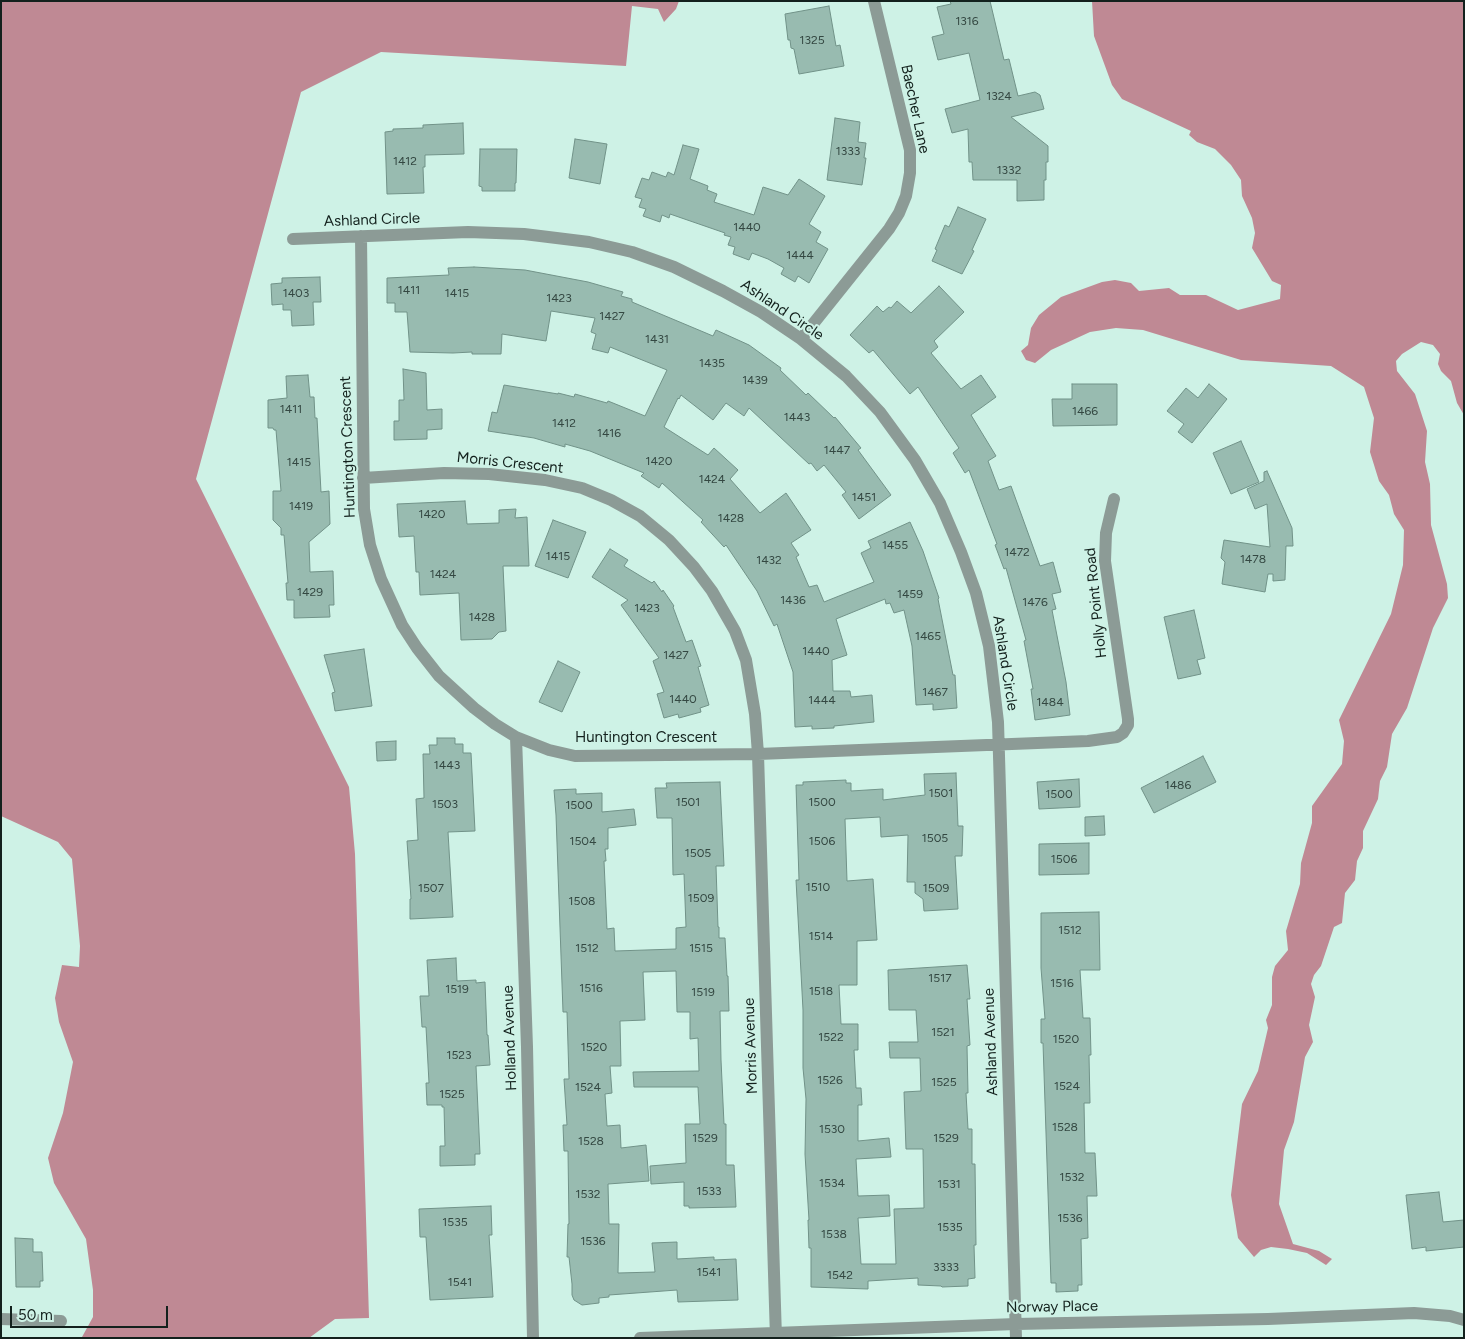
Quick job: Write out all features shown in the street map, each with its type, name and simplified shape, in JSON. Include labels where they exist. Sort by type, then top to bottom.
[{"type":"street","name":"Baecher Lane","points":[[801,339],[888,229],[899,213],[906,196],[910,173],[910,150],[874,1]]},
{"type":"street","name":"Ashland Circle","points":[[293,239],[468,232],[524,234],[589,242],[632,252],[674,267],[761,312],[801,339],[846,376],[880,412],[915,460],[940,503],[962,552],[976,594],[989,646],[999,745]]},
{"type":"street","name":"Huntington Crescent","points":[[361,236],[363,478],[364,509],[370,545],[381,580],[402,625],[416,648],[439,676],[474,708],[495,724],[516,736],[549,750],[575,756],[758,754],[1088,741],[1117,737],[1123,733],[1128,725],[1121,674]]},
{"type":"street","name":"Morris Crescent","points":[[363,478],[444,473],[489,474],[545,480],[582,488],[611,500],[640,516],[670,540],[694,566],[712,591],[734,631],[746,660],[755,714],[758,754]]},
{"type":"street","name":"Holly Point Road","points":[[1114,499],[1106,533],[1105,561],[1121,674]]},
{"type":"street","name":"Holland Avenue","points":[[516,736],[534,1338]]},
{"type":"street","name":"Ashland Avenue","points":[[999,745],[1016,1338]]},
{"type":"street","name":"Morris Avenue","points":[[758,754],[776,1335]]},
{"type":"street","name":"Norway Place","points":[[640,1338],[776,1335],[1016,1324],[1268,1319],[1414,1313],[1450,1316],[1464,1320]]},
{"type":"street","points":[[1,1319],[61,1321]]},
{"type":"shaded area","points":[[1,1],[679,1],[676,9],[664,22],[658,9],[632,6],[626,66],[381,52],[301,92],[196,479],[349,787],[355,854],[369,1318],[335,1319],[309,1338],[82,1337],[93,1317],[93,1290],[86,1239],[54,1183],[48,1158],[63,1113],[73,1062],[59,1022],[55,998],[62,965],[79,967],[80,946],[72,859],[58,842],[1,816]]},
{"type":"shaded area","points":[[1092,1],[1464,1],[1464,415],[1457,403],[1451,381],[1441,371],[1438,364],[1440,354],[1433,345],[1421,342],[1402,354],[1396,361],[1397,371],[1415,394],[1427,431],[1425,462],[1430,484],[1431,525],[1447,584],[1448,598],[1433,628],[1407,708],[1392,734],[1387,767],[1380,781],[1378,799],[1363,831],[1363,848],[1357,861],[1355,880],[1345,893],[1342,923],[1334,927],[1321,966],[1314,975],[1311,984],[1315,997],[1309,1025],[1313,1042],[1305,1057],[1294,1122],[1284,1150],[1279,1204],[1293,1244],[1319,1251],[1332,1259],[1326,1265],[1307,1253],[1271,1247],[1261,1250],[1254,1257],[1238,1238],[1231,1195],[1242,1104],[1258,1071],[1268,1028],[1266,1020],[1272,1005],[1272,977],[1275,966],[1288,950],[1286,931],[1300,884],[1301,863],[1312,823],[1312,806],[1342,764],[1344,741],[1339,720],[1391,614],[1403,565],[1404,530],[1394,514],[1389,495],[1379,481],[1370,452],[1374,418],[1364,387],[1331,366],[1241,360],[1143,330],[1116,328],[1090,332],[1051,350],[1035,363],[1026,360],[1021,351],[1028,345],[1031,328],[1039,315],[1061,297],[1102,282],[1115,280],[1131,283],[1139,291],[1169,288],[1180,295],[1206,295],[1238,310],[1280,299],[1281,285],[1272,281],[1252,248],[1255,233],[1252,218],[1242,196],[1241,180],[1231,165],[1215,149],[1197,142],[1189,135],[1191,131],[1122,99],[1112,85],[1094,36]]},
{"type":"building","points":[[950,1],[990,1],[1004,60],[1009,59],[1018,96],[1035,92],[1040,95],[1044,109],[1011,117],[1048,146],[1044,200],[1017,201],[1017,180],[973,180],[972,162],[969,162],[968,129],[952,133],[945,109],[980,100],[969,53],[938,60],[932,37],[944,34],[937,7],[951,4]]},
{"type":"building","points":[[829,6],[836,46],[840,45],[844,66],[799,74],[794,49],[791,48],[790,40],[788,40],[785,14]]},
{"type":"building","points":[[835,118],[860,122],[858,142],[866,143],[862,185],[827,180]]},
{"type":"building","points":[[463,123],[464,154],[425,155],[425,167],[423,167],[424,193],[387,194],[385,132],[393,131],[393,129],[423,128],[423,125]]},
{"type":"building","points":[[575,139],[607,144],[600,184],[569,178]]},
{"type":"building","points":[[683,145],[699,149],[690,179],[708,186],[707,190],[717,194],[714,202],[754,215],[763,187],[788,195],[799,179],[825,196],[809,224],[821,232],[816,242],[828,249],[809,283],[798,276],[795,282],[781,274],[784,268],[768,259],[752,253],[749,260],[733,254],[735,247],[728,245],[731,237],[724,235],[725,233],[670,214],[669,218],[662,215],[660,222],[643,216],[646,209],[639,207],[642,199],[635,197],[642,178],[649,180],[652,172],[666,177],[668,172],[674,175]]},
{"type":"building","points":[[480,149],[517,149],[515,191],[482,191],[482,187],[479,186]]},
{"type":"building","points":[[958,207],[986,219],[972,250],[974,251],[962,274],[932,261],[945,225],[949,227]]},
{"type":"building","points":[[474,267],[525,270],[588,282],[623,292],[621,296],[632,299],[632,302],[713,336],[716,330],[749,345],[781,368],[780,370],[806,395],[808,393],[835,417],[861,448],[858,450],[891,495],[859,519],[842,495],[846,492],[824,465],[817,471],[811,463],[809,464],[749,408],[744,416],[726,403],[713,420],[681,395],[664,427],[708,455],[714,448],[738,470],[730,479],[760,513],[786,493],[811,530],[791,543],[799,555],[796,557],[809,587],[817,585],[824,602],[874,582],[861,553],[871,548],[868,541],[910,522],[923,551],[939,598],[953,675],[955,675],[957,708],[933,710],[933,704],[916,705],[912,646],[904,610],[894,613],[890,603],[886,604],[885,599],[836,619],[847,655],[832,660],[833,691],[850,691],[851,697],[872,695],[874,722],[834,726],[834,728],[812,729],[812,726],[795,727],[793,672],[777,624],[774,626],[757,591],[726,545],[724,547],[701,522],[703,520],[662,483],[659,488],[641,476],[644,473],[590,451],[565,444],[565,447],[534,438],[488,431],[492,412],[497,413],[504,385],[574,397],[575,394],[607,403],[608,401],[645,416],[667,370],[610,347],[608,353],[592,349],[596,334],[591,332],[595,318],[551,311],[546,341],[502,334],[501,354],[410,352],[407,312],[395,312],[395,303],[387,303],[387,278],[449,275],[448,268]]},
{"type":"building","points":[[320,277],[321,302],[313,302],[314,325],[292,326],[291,310],[283,310],[283,304],[272,305],[271,284],[282,283],[282,278]]},
{"type":"building","points":[[939,286],[964,312],[934,341],[938,347],[931,353],[961,389],[981,375],[996,397],[971,415],[996,456],[988,461],[999,490],[1011,486],[1040,566],[1053,562],[1061,592],[1052,594],[1056,609],[1052,610],[1066,682],[1070,715],[1035,720],[1031,689],[1033,689],[1024,641],[1026,640],[1006,568],[1004,569],[995,545],[997,544],[969,470],[965,473],[953,453],[959,448],[918,387],[910,394],[873,350],[869,353],[850,335],[877,306],[883,312],[889,307],[891,308],[897,301],[911,313]]},
{"type":"building","points":[[403,369],[426,373],[427,410],[442,409],[442,429],[427,430],[427,439],[394,440],[394,421],[399,421],[399,400],[404,400]]},
{"type":"building","points":[[308,375],[310,397],[314,397],[315,418],[317,418],[321,492],[329,491],[330,524],[309,542],[310,572],[333,571],[334,605],[329,605],[330,617],[294,618],[294,600],[287,600],[286,583],[288,583],[284,535],[281,535],[281,528],[273,520],[273,491],[281,491],[276,430],[268,428],[268,400],[287,398],[286,376]]},
{"type":"building","points":[[1072,384],[1117,384],[1117,425],[1053,426],[1052,399],[1072,399]]},
{"type":"building","points":[[1209,384],[1227,399],[1192,443],[1178,432],[1184,424],[1167,411],[1186,388],[1198,398]]},
{"type":"building","points":[[1241,441],[1259,482],[1231,494],[1213,453]]},
{"type":"building","points":[[1267,471],[1292,528],[1293,546],[1286,546],[1285,580],[1273,581],[1273,574],[1268,574],[1265,592],[1222,584],[1225,562],[1221,558],[1224,540],[1270,547],[1267,504],[1255,509],[1247,489],[1264,481],[1264,472]]},
{"type":"building","points":[[465,501],[467,524],[499,523],[499,510],[516,509],[515,518],[527,517],[529,566],[503,566],[506,631],[499,632],[492,639],[461,640],[459,593],[420,595],[419,572],[416,572],[414,536],[399,537],[397,504]]},
{"type":"building","points":[[553,520],[586,532],[568,578],[535,566]]},
{"type":"building","points":[[610,549],[628,560],[624,566],[652,583],[654,581],[674,606],[686,642],[692,640],[701,666],[698,667],[709,705],[700,708],[701,712],[679,718],[678,714],[664,718],[657,694],[664,692],[653,661],[659,658],[621,605],[628,600],[592,577]]},
{"type":"building","points":[[1194,610],[1205,658],[1197,660],[1201,674],[1178,679],[1164,617]]},
{"type":"building","points":[[364,649],[372,706],[335,711],[332,693],[335,692],[324,655]]},
{"type":"building","points":[[558,661],[580,672],[562,712],[539,702]]},
{"type":"building","points":[[437,738],[455,738],[455,744],[463,744],[463,753],[471,753],[475,831],[448,832],[453,917],[410,919],[411,899],[407,841],[418,840],[416,799],[424,798],[423,754],[430,754],[429,745],[437,745]]},
{"type":"building","points":[[396,741],[396,760],[377,761],[376,742]]},
{"type":"building","points":[[1203,756],[1216,782],[1154,813],[1141,788]]},
{"type":"building","points":[[956,773],[958,826],[963,826],[962,856],[955,856],[958,909],[924,911],[923,899],[915,893],[915,882],[907,882],[908,835],[881,837],[880,817],[845,819],[847,881],[873,879],[877,940],[857,941],[857,985],[839,985],[841,1024],[858,1024],[858,1050],[854,1050],[856,1088],[861,1088],[862,1105],[858,1105],[858,1141],[889,1138],[891,1157],[856,1159],[858,1196],[889,1195],[890,1216],[858,1218],[861,1264],[896,1264],[894,1209],[924,1208],[923,1149],[906,1149],[904,1092],[921,1091],[920,1058],[890,1058],[889,1042],[918,1042],[916,1010],[889,1010],[888,970],[967,965],[970,999],[967,999],[970,1045],[967,1046],[968,1093],[966,1093],[968,1129],[972,1129],[972,1164],[975,1164],[975,1278],[968,1279],[968,1286],[942,1287],[918,1285],[918,1278],[868,1281],[868,1289],[811,1287],[811,1248],[809,1248],[805,1154],[806,1099],[803,1068],[803,1010],[796,880],[799,880],[796,785],[803,785],[803,782],[846,780],[846,783],[851,783],[851,791],[883,789],[883,800],[925,795],[924,774]]},
{"type":"building","points":[[1079,779],[1080,807],[1039,809],[1037,782]]},
{"type":"building","points":[[720,782],[724,866],[716,866],[718,927],[719,938],[725,938],[729,1011],[720,1011],[721,1060],[724,1124],[726,1124],[726,1165],[734,1165],[736,1207],[689,1208],[689,1206],[684,1206],[684,1182],[651,1184],[650,1166],[686,1163],[685,1124],[700,1124],[698,1087],[634,1087],[633,1072],[699,1071],[698,1038],[690,1039],[690,1012],[677,1012],[676,971],[643,972],[645,1020],[620,1021],[621,1066],[610,1066],[612,1093],[605,1094],[607,1126],[620,1125],[621,1148],[646,1145],[649,1181],[608,1184],[609,1224],[619,1224],[618,1273],[655,1272],[652,1243],[677,1242],[677,1259],[714,1257],[714,1260],[736,1259],[738,1300],[678,1302],[677,1290],[609,1295],[609,1297],[599,1298],[599,1303],[582,1305],[574,1300],[572,1295],[569,1257],[567,1257],[569,1224],[568,1151],[564,1151],[563,1125],[567,1125],[564,1079],[569,1079],[567,1012],[563,1012],[554,790],[576,789],[576,794],[602,793],[602,812],[634,809],[636,825],[608,828],[608,849],[605,849],[606,861],[604,861],[607,929],[614,928],[615,951],[676,949],[676,928],[686,927],[684,874],[673,875],[672,818],[657,818],[655,788],[667,788],[666,783]]},
{"type":"building","points":[[1104,816],[1105,835],[1085,836],[1085,817]]},
{"type":"building","points":[[1089,843],[1089,874],[1039,875],[1039,844]]},
{"type":"building","points":[[1099,912],[1100,970],[1080,970],[1083,1018],[1090,1018],[1090,1103],[1084,1103],[1085,1153],[1095,1153],[1097,1196],[1087,1196],[1088,1238],[1081,1239],[1082,1285],[1078,1285],[1078,1291],[1056,1292],[1056,1283],[1051,1283],[1043,1043],[1041,1043],[1041,1019],[1045,1019],[1041,968],[1041,913]]},
{"type":"building","points":[[456,958],[457,981],[476,980],[476,983],[485,982],[490,1065],[476,1066],[480,1154],[475,1154],[475,1165],[440,1166],[440,1146],[445,1146],[444,1107],[442,1105],[427,1105],[426,1083],[429,1083],[426,1027],[422,1027],[420,996],[429,996],[427,960]]},
{"type":"building","points":[[1439,1192],[1443,1222],[1464,1220],[1464,1247],[1426,1251],[1426,1247],[1412,1249],[1406,1195]]},
{"type":"building","points":[[491,1206],[492,1235],[489,1235],[493,1297],[430,1300],[426,1237],[420,1237],[419,1209]]},
{"type":"building","points":[[15,1238],[33,1239],[33,1252],[42,1252],[43,1281],[40,1281],[40,1287],[16,1287]]}]
